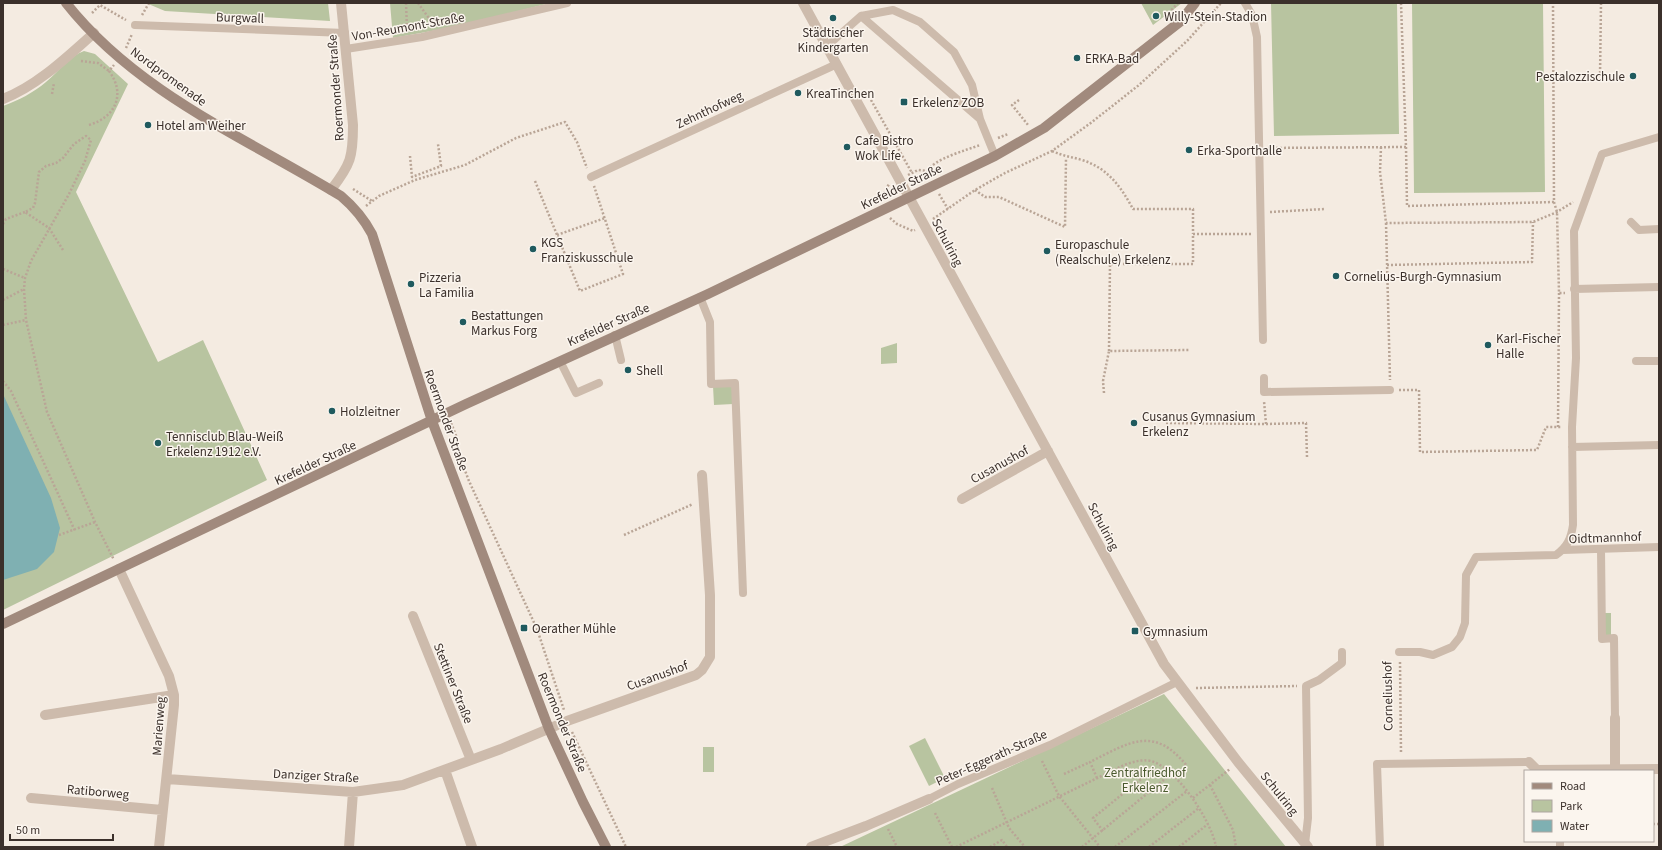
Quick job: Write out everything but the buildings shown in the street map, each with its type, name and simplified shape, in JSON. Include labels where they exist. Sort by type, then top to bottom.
[{"type":"main road","name":"Nordpromenade","points":[[66,3],[94,33],[143,76],[183,105],[331,190]]},
{"type":"main road","name":"Krefelder Straße","points":[[3,624],[432,422],[560,360],[700,297],[995,156],[1044,128],[1181,21],[1195,3]]},
{"type":"main road","name":"Roermonder Straße","points":[[331,190],[350,204],[372,234],[432,422],[549,729],[606,847]]},
{"type":"street","name":"Roermonder Straße","points":[[331,190],[349,165],[353,144],[345,33],[341,3]]},
{"type":"street","points":[[803,3],[908,197]]},
{"type":"street","points":[[3,99],[21,91],[38,79],[94,33]]},
{"type":"street","name":"Schulring","points":[[908,197],[1164,664],[1185,694],[1305,846]]},
{"type":"street","name":"Cusanushof","points":[[962,499],[1048,451]]},
{"type":"street","name":"Cusanushof","points":[[549,729],[567,721],[696,675],[702,670],[710,657],[710,595],[702,475]]},
{"type":"street","name":"Marienweg","points":[[119,569],[169,676],[174,694],[167,779],[158,847]]},
{"type":"street","name":"Stettiner Straße","points":[[413,616],[471,760]]},
{"type":"street","points":[[45,715],[174,694]]},
{"type":"street","points":[[1615,718],[1615,769]]},
{"type":"street","name":"Danziger Straße","points":[[167,779],[353,792],[403,785],[549,729]]},
{"type":"street","points":[[1529,762],[1537,770]]},
{"type":"street","points":[[1587,770],[1659,769]]},
{"type":"street","points":[[445,770],[472,847]]},
{"type":"street","points":[[348,847],[353,792]]},
{"type":"street","name":"Ratiborweg","points":[[31,798],[162,810]]},
{"type":"street","name":"Peter-Eggerath-Straße","points":[[811,847],[866,826],[929,799]]},
{"type":"lane","name":"Von-Reumont-Straße","points":[[346,49],[408,40],[567,3]]},
{"type":"lane","points":[[1245,3],[1252,14],[1257,37],[1263,340]]},
{"type":"lane","points":[[827,46],[862,16],[893,10],[920,22],[954,52],[972,85],[980,119],[988,142],[995,156]]},
{"type":"lane","points":[[862,16],[980,119]]},
{"type":"lane","name":"Burgwall","points":[[135,25],[345,33]]},
{"type":"lane","name":"Zehnthofweg","points":[[591,177],[837,64]]},
{"type":"lane","name":"Oidtmannhof","points":[[1563,550],[1571,538],[1573,525],[1572,427],[1576,358],[1574,231],[1602,154],[1659,137]]},
{"type":"lane","points":[[1631,222],[1639,230],[1659,229]]},
{"type":"lane","points":[[1574,291],[1659,287]]},
{"type":"lane","points":[[700,297],[710,322],[711,384],[735,383],[743,593]]},
{"type":"lane","points":[[614,335],[621,360]]},
{"type":"lane","points":[[560,360],[576,393],[598,383]]},
{"type":"lane","points":[[1636,361],[1659,361]]},
{"type":"lane","points":[[1264,378],[1264,392],[1390,390]]},
{"type":"lane","points":[[1572,447],[1659,445]]},
{"type":"lane","name":"Oidtmannhof","points":[[1563,550],[1659,548]]},
{"type":"lane","points":[[1601,549],[1602,638],[1614,638],[1615,718]]},
{"type":"lane","name":"Corneliushof","points":[[1399,652],[1420,652],[1433,655],[1452,647],[1460,637],[1466,623],[1466,576],[1476,556],[1556,556],[1563,550]]},
{"type":"lane","points":[[1305,846],[1308,818],[1306,686],[1319,680],[1342,663],[1342,652]]},
{"type":"lane","name":"Peter-Eggerath-Straße","points":[[929,799],[958,784],[1050,745],[1177,682]]},
{"type":"lane","points":[[1380,847],[1377,764],[1529,762]]},
{"type":"path","points":[[406,3],[408,40]]},
{"type":"path","points":[[418,3],[439,33]]},
{"type":"path","points":[[1164,20],[1178,3]]},
{"type":"path","points":[[948,209],[975,190],[1005,173],[1052,151],[1139,85],[1188,40],[1221,3]]},
{"type":"path","points":[[1401,3],[1407,206],[1554,202]]},
{"type":"path","points":[[1381,147],[1380,172],[1386,223],[1390,390],[1419,390],[1420,452],[1537,450],[1546,427],[1558,427],[1559,293],[1557,212],[1554,202],[1553,3]]},
{"type":"path","points":[[1600,78],[1601,3]]},
{"type":"path","points":[[92,13],[100,5],[135,25],[126,48]]},
{"type":"path","points":[[79,61],[92,61],[109,71]]},
{"type":"path","points":[[52,94],[55,79]]},
{"type":"path","points":[[1019,100],[1012,105],[1028,125]]},
{"type":"path","points":[[358,213],[379,196],[415,180],[465,165],[516,138],[565,122],[577,142],[591,177],[623,274],[580,291],[536,181]]},
{"type":"path","points":[[1022,128],[1032,123]]},
{"type":"path","points":[[928,172],[930,168],[941,160],[1015,131]]},
{"type":"path","points":[[3,224],[6,219],[32,208],[35,203],[39,172],[46,166],[56,163],[63,158],[74,144],[86,136],[91,140],[85,161],[69,194],[31,261],[25,278],[24,289],[26,320],[47,412],[95,522],[119,569]]},
{"type":"path","points":[[410,156],[412,177],[441,166],[438,144]]},
{"type":"path","points":[[1259,148],[1406,147]]},
{"type":"path","points":[[1052,151],[1066,158],[1082,160],[1100,168],[1120,186],[1133,209],[1193,209],[1193,264],[1110,264],[1110,351],[1103,381],[1104,393]]},
{"type":"path","points":[[975,190],[985,197],[999,197],[1065,227],[1066,158]]},
{"type":"path","points":[[1386,223],[1533,222],[1585,198]]},
{"type":"path","points":[[1260,212],[1325,209]]},
{"type":"path","points":[[25,212],[49,228],[63,250]]},
{"type":"path","points":[[557,235],[605,218]]},
{"type":"path","points":[[1387,265],[1532,262],[1533,222]]},
{"type":"path","points":[[1193,234],[1260,234]]},
{"type":"path","points":[[3,269],[25,278]]},
{"type":"path","points":[[3,300],[24,289]]},
{"type":"path","points":[[1559,293],[1574,291]]},
{"type":"path","points":[[3,325],[26,320]]},
{"type":"path","points":[[1110,351],[1190,350]]},
{"type":"path","points":[[3,381],[11,391],[75,531]]},
{"type":"path","points":[[1264,392],[1266,424]]},
{"type":"path","points":[[447,414],[457,438],[455,444],[469,481],[537,629],[567,721],[626,847]]},
{"type":"path","points":[[1166,424],[1306,423],[1307,457]]},
{"type":"path","points":[[624,535],[686,506],[704,500]]},
{"type":"path","points":[[59,535],[75,531],[95,522]]},
{"type":"path","name":"Corneliushof","points":[[1399,652],[1401,764]]},
{"type":"path","points":[[1185,694],[1198,687],[1306,686]]},
{"type":"path","points":[[1064,774],[1127,744],[1150,740],[1165,744],[1176,752],[1187,766]]},
{"type":"path","points":[[956,847],[1124,765],[1140,760],[1153,762],[1171,774],[1187,791],[1193,798],[1208,824],[1215,839],[1216,847]]},
{"type":"path","points":[[1042,761],[1059,796],[1100,847]]},
{"type":"path","points":[[1090,762],[1097,778]]},
{"type":"path","points":[[1193,798],[1238,762]]},
{"type":"path","points":[[1082,847],[1104,831],[1171,774]]},
{"type":"path","points":[[1104,831],[1093,818],[1146,775]]},
{"type":"path","points":[[1210,785],[1233,830],[1237,847]]},
{"type":"path","points":[[992,788],[1008,822],[1009,828],[1025,847]]},
{"type":"path","points":[[1115,847],[1187,791]]},
{"type":"path","points":[[1149,847],[1199,808]]},
{"type":"path","points":[[934,813],[952,847]]},
{"type":"path","points":[[1179,847],[1208,824]]},
{"type":"path","points":[[882,832],[888,828],[897,847]]},
{"type":"path","points":[[990,847],[1002,840],[1007,847]]},
{"type":"green space","points":[[146,3],[328,3],[330,21],[165,11]]},
{"type":"green space","points":[[390,3],[550,3],[465,25],[393,38]]},
{"type":"green space","name":"Willy-Stein-Stadion","points":[[1141,3],[1182,3],[1153,25]]},
{"type":"green space","points":[[1271,3],[1397,3],[1399,134],[1274,136]]},
{"type":"green space","points":[[1412,3],[1543,3],[1545,192],[1414,193]]},
{"type":"green space","points":[[84,51],[95,54],[128,84],[76,192],[158,362],[203,340],[267,480],[3,610],[3,106],[36,90],[69,60]]},
{"type":"green space","points":[[897,343],[897,363],[881,364],[881,348]]},
{"type":"green space","points":[[713,386],[733,386],[733,404],[714,405]]},
{"type":"green space","points":[[1605,613],[1611,613],[1611,636],[1604,636]]},
{"type":"green space","name":"Zentralfriedhof Erkelenz","points":[[1164,694],[1286,847],[840,847]]},
{"type":"green space","points":[[925,738],[945,778],[929,786],[909,746]]},
{"type":"green space","points":[[703,747],[714,747],[714,772],[703,772]]},
{"type":"water","points":[[3,394],[51,498],[60,528],[54,552],[37,569],[3,580]]},
{"type":"place","name":"Willy-Stein-Stadion","points":[[1156,16]]},
{"type":"place","name":"Städtischer Kindergarten","points":[[833,18]]},
{"type":"place","name":"ERKA-Bad","points":[[1077,58]]},
{"type":"place","name":"Pestalozzischule","points":[[1633,76]]},
{"type":"place","name":"KreaTinchen","points":[[798,93]]},
{"type":"place","name":"Erkelenz ZOB","points":[[904,102]]},
{"type":"place","name":"Hotel am Weiher","points":[[148,125]]},
{"type":"place","name":"Cafe Bistro Wok Life","points":[[847,147]]},
{"type":"place","name":"Erka-Sporthalle","points":[[1189,150]]},
{"type":"place","name":"KGS Franziskusschule","points":[[533,249]]},
{"type":"place","name":"Europaschule (Realschule) Erkelenz","points":[[1047,251]]},
{"type":"place","name":"Cornelius-Burgh-Gymnasium","points":[[1336,276]]},
{"type":"place","name":"Pizzeria La Familia","points":[[411,284]]},
{"type":"place","name":"Bestattungen Markus Forg","points":[[463,322]]},
{"type":"place","name":"Karl-Fischer Halle","points":[[1488,345]]},
{"type":"place","name":"Shell","points":[[628,370]]},
{"type":"place","name":"Holzleitner","points":[[332,411]]},
{"type":"place","name":"Cusanus Gymnasium Erkelenz","points":[[1134,423]]},
{"type":"place","name":"Tennisclub Blau-Weiß Erkelenz 1912 e.V.","points":[[158,443]]},
{"type":"place","name":"Oerather Mühle","points":[[524,628]]},
{"type":"place","name":"Gymnasium","points":[[1135,631]]}]
